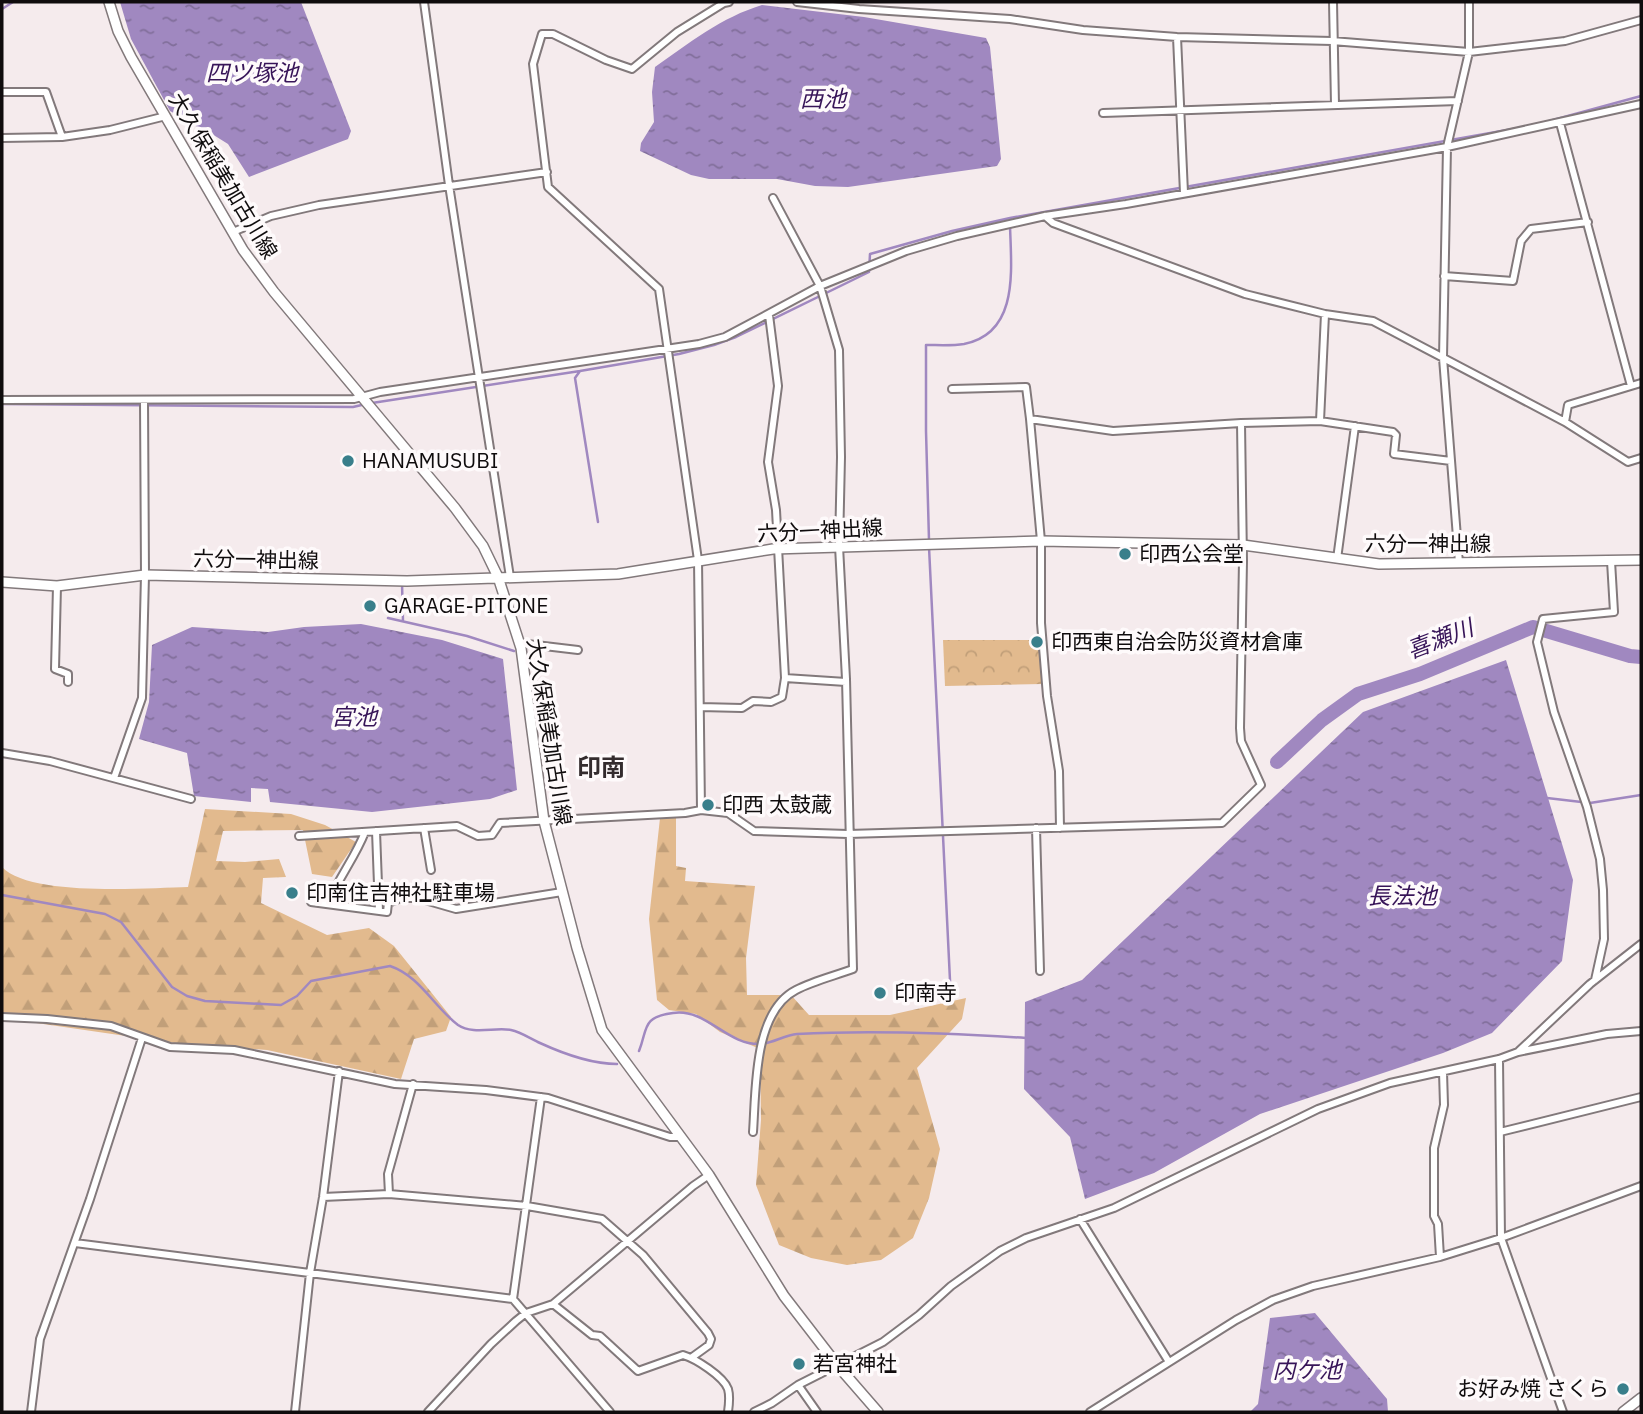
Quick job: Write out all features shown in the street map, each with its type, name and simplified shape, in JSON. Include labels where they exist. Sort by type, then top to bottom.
[{"type":"main road","name":"大久保稲美加古川線","points":[[108,2],[131,57],[243,250],[274,292],[456,508],[483,546],[498,577],[519,643],[544,821],[602,1030],[709,1175],[784,1296],[838,1366],[878,1412]]},
{"type":"main road","name":"六分一神出線","points":[[2,582],[57,586],[145,575],[407,581],[618,573],[776,549],[1041,541],[1243,545],[1379,564],[1641,561]]},
{"type":"main road","points":[[1623,1412],[1641,1398]]},
{"type":"street","points":[[424,2],[449,185],[510,576]]},
{"type":"street","points":[[701,810],[698,560],[659,289],[548,187],[533,64],[542,34],[553,34],[606,60],[632,69],[677,32],[729,2]]},
{"type":"street","points":[[797,2],[1010,19],[1083,30],[1177,37],[1332,41],[1469,52],[1565,41],[1641,20]]},
{"type":"street","points":[[1333,2],[1335,105]]},
{"type":"street","points":[[1459,563],[1443,358],[1444,276],[1447,147],[1469,52],[1469,2]]},
{"type":"street","points":[[1177,37],[1184,193]]},
{"type":"street","points":[[2,92],[46,92],[62,137]]},
{"type":"street","points":[[1103,113],[1458,101]]},
{"type":"street","points":[[2,400],[363,398],[380,392],[668,350],[725,337],[820,286],[906,251],[1045,216],[1447,147],[1641,104]]},
{"type":"street","points":[[2,138],[62,137],[110,130],[166,116]]},
{"type":"street","points":[[1560,123],[1631,386]]},
{"type":"street","points":[[233,232],[271,216],[308,207],[547,172]]},
{"type":"street","points":[[753,1132],[758,1058],[775,1009],[794,991],[853,969],[846,682],[839,546],[839,350],[820,286],[772,198]]},
{"type":"street","points":[[1045,216],[1053,223],[1245,293],[1325,314],[1373,321],[1565,422],[1628,462],[1641,458]]},
{"type":"street","points":[[1444,276],[1513,281],[1521,241],[1531,229],[1588,222]]},
{"type":"street","points":[[1320,421],[1325,314]]},
{"type":"street","points":[[700,707],[742,708],[753,701],[771,702],[782,697],[785,678],[776,510],[768,462],[778,386],[769,315]]},
{"type":"street","points":[[1565,422],[1568,405],[1641,383]]},
{"type":"street","points":[[952,389],[1026,387],[1041,541],[1041,623],[1047,696],[1059,771],[1060,828]]},
{"type":"street","points":[[114,778],[142,698],[145,575],[144,401]]},
{"type":"street","points":[[1030,419],[1113,430],[1320,421],[1393,432],[1396,435],[1394,454],[1451,461]]},
{"type":"street","points":[[299,836],[457,826],[478,836],[492,835],[500,823],[701,810],[728,813],[754,831],[848,834],[1222,823],[1261,785],[1241,741],[1240,728],[1243,545],[1241,423]]},
{"type":"street","points":[[1337,559],[1355,426]]},
{"type":"street","points":[[1595,980],[1604,939],[1604,890],[1600,859],[1587,807],[1554,712],[1537,636],[1543,619],[1614,612],[1611,561]]},
{"type":"street","points":[[57,586],[55,669],[68,674],[68,682]]},
{"type":"street","points":[[780,607],[790,606]]},
{"type":"street","points":[[519,643],[578,649]]},
{"type":"street","points":[[785,678],[846,682]]},
{"type":"street","points":[[2,753],[50,761],[191,799]]},
{"type":"street","points":[[424,828],[431,870]]},
{"type":"street","points":[[1036,828],[1040,971]]},
{"type":"street","points":[[376,831],[379,911]]},
{"type":"street","points":[[328,904],[336,883],[365,832]]},
{"type":"street","points":[[311,902],[387,912],[388,903],[401,898],[418,898],[456,909],[562,892]]},
{"type":"street","points":[[1518,1052],[1595,980],[1641,944]]},
{"type":"street","points":[[2,1017],[111,1026],[170,1047],[234,1050],[395,1084],[541,1097],[670,1137],[681,1137]]},
{"type":"street","points":[[754,1412],[798,1385],[883,1342],[951,1286],[1000,1251],[1026,1238],[1114,1208],[1318,1109],[1390,1083],[1499,1059],[1518,1052],[1607,1034],[1641,1031]]},
{"type":"street","points":[[31,1412],[40,1339],[75,1243],[142,1038]]},
{"type":"street","points":[[1499,1059],[1501,1238],[1563,1412]]},
{"type":"street","points":[[295,1412],[310,1273],[339,1071]]},
{"type":"street","points":[[1440,1257],[1438,1224],[1434,1216],[1434,1148],[1444,1105],[1443,1072]]},
{"type":"street","points":[[389,1194],[388,1174],[413,1084]]},
{"type":"street","points":[[513,1299],[541,1097]]},
{"type":"street","points":[[1500,1132],[1641,1097]]},
{"type":"street","points":[[428,1412],[491,1343],[526,1313],[553,1304],[709,1175]]},
{"type":"street","points":[[1090,1412],[1236,1320],[1273,1300],[1313,1286],[1440,1257],[1501,1238],[1641,1186]]},
{"type":"street","points":[[323,1197],[389,1194],[527,1206],[602,1219],[643,1255],[708,1334],[711,1339],[709,1345],[691,1358]]},
{"type":"street","points":[[1080,1219],[1169,1362]]},
{"type":"street","points":[[75,1243],[513,1299],[610,1412]]},
{"type":"street","points":[[553,1304],[592,1335],[600,1336],[638,1371],[683,1355],[691,1358],[723,1381],[729,1392],[728,1412]]},
{"type":"street","points":[[798,1385],[817,1412]]},
{"type":"street","points":[[770,1412],[772,1403]]},
{"type":"green space","points":[[943,640],[1040,640],[1042,684],[945,686]]},
{"type":"green space","points":[[205,809],[291,814],[325,825],[356,842],[332,877],[312,874],[303,830],[223,831],[216,861],[279,859],[286,877],[263,878],[261,903],[327,935],[369,928],[394,946],[451,1017],[446,1031],[414,1039],[401,1079],[267,1050],[181,1044],[2,1018],[2,867],[16,877],[62,887],[188,887]]},
{"type":"green space","points":[[676,817],[676,866],[686,868],[685,881],[755,886],[746,958],[747,995],[791,995],[809,1015],[890,1015],[966,998],[962,1019],[917,1068],[940,1149],[929,1198],[913,1238],[881,1260],[847,1265],[811,1258],[779,1245],[756,1185],[761,1120],[760,1049],[720,1032],[696,1014],[669,1010],[657,1000],[649,919],[660,818]]},
{"type":"water","name":"四ツ塚池","points":[[120,2],[301,2],[351,131],[348,139],[249,177],[228,144],[204,129],[184,122],[170,111],[131,39]]},
{"type":"water","name":"西池","points":[[762,5],[864,17],[986,38],[990,47],[1001,159],[997,166],[848,187],[815,186],[777,179],[709,179],[691,175],[640,151],[641,143],[654,122],[652,92],[655,67],[720,24]]},
{"type":"water","name":"宮池","points":[[361,624],[442,640],[503,659],[517,790],[490,799],[372,812],[270,802],[268,789],[251,788],[251,802],[194,796],[187,753],[139,739],[149,702],[152,645],[192,627],[268,632]]},
{"type":"water","name":"長法池","points":[[1506,660],[1573,880],[1562,961],[1492,1033],[1443,1053],[1260,1114],[1154,1173],[1085,1199],[1070,1137],[1024,1089],[1025,1002],[1082,980],[1363,712]]},
{"type":"water","name":"内ケ池","points":[[1315,1313],[1387,1399],[1388,1412],[1250,1412],[1258,1404],[1270,1318]]},
{"type":"waterway","points":[[2,9],[13,2]]},
{"type":"waterway","points":[[1531,126],[1641,96]]},
{"type":"waterway","points":[[598,522],[575,378],[580,371],[679,354],[736,337],[869,272],[870,254],[952,231],[1010,218],[1524,127]]},
{"type":"waterway","points":[[929,540],[926,345],[964,344],[982,337],[995,327],[1003,313],[1011,279],[1010,225]]},
{"type":"waterway","points":[[372,403],[580,371]]},
{"type":"waterway","points":[[2,404],[353,407],[366,404]]},
{"type":"waterway","points":[[929,547],[951,1001]]},
{"type":"waterway","points":[[402,583],[403,621]]},
{"type":"waterway","points":[[388,618],[467,636],[514,651]]},
{"type":"waterway","name":"喜瀬川","points":[[1277,762],[1322,720],[1358,694],[1420,674],[1533,627],[1641,657]]},
{"type":"waterway","points":[[1547,798],[1590,803],[1641,795]]},
{"type":"waterway","points":[[2,895],[105,914],[121,922],[172,987],[187,996],[205,1001],[281,1005],[297,996],[311,981],[390,966],[410,977],[449,1018],[464,1028],[511,1030],[578,1058],[617,1064]]},
{"type":"waterway","points":[[639,1051],[647,1025],[655,1018],[673,1013],[696,1016],[738,1039],[761,1044],[792,1035],[826,1033],[912,1033],[1026,1038]]},
{"type":"place","name":"HANAMUSUBI","points":[[348,461]]},
{"type":"place","name":"印西公会堂","points":[[1125,554]]},
{"type":"place","name":"GARAGE-PITONE","points":[[370,606]]},
{"type":"place","name":"印西東自治会防災資材倉庫","points":[[1037,642]]},
{"type":"place","name":"印西 太鼓蔵","points":[[708,805]]},
{"type":"place","name":"印南住吉神社駐車場","points":[[292,893]]},
{"type":"place","name":"印南寺","points":[[880,993]]},
{"type":"place","name":"若宮神社","points":[[799,1364]]},
{"type":"place","name":"お好み焼 さくら","points":[[1623,1389]]},
{"type":"district","name":"印南","points":[[601,768]]}]
